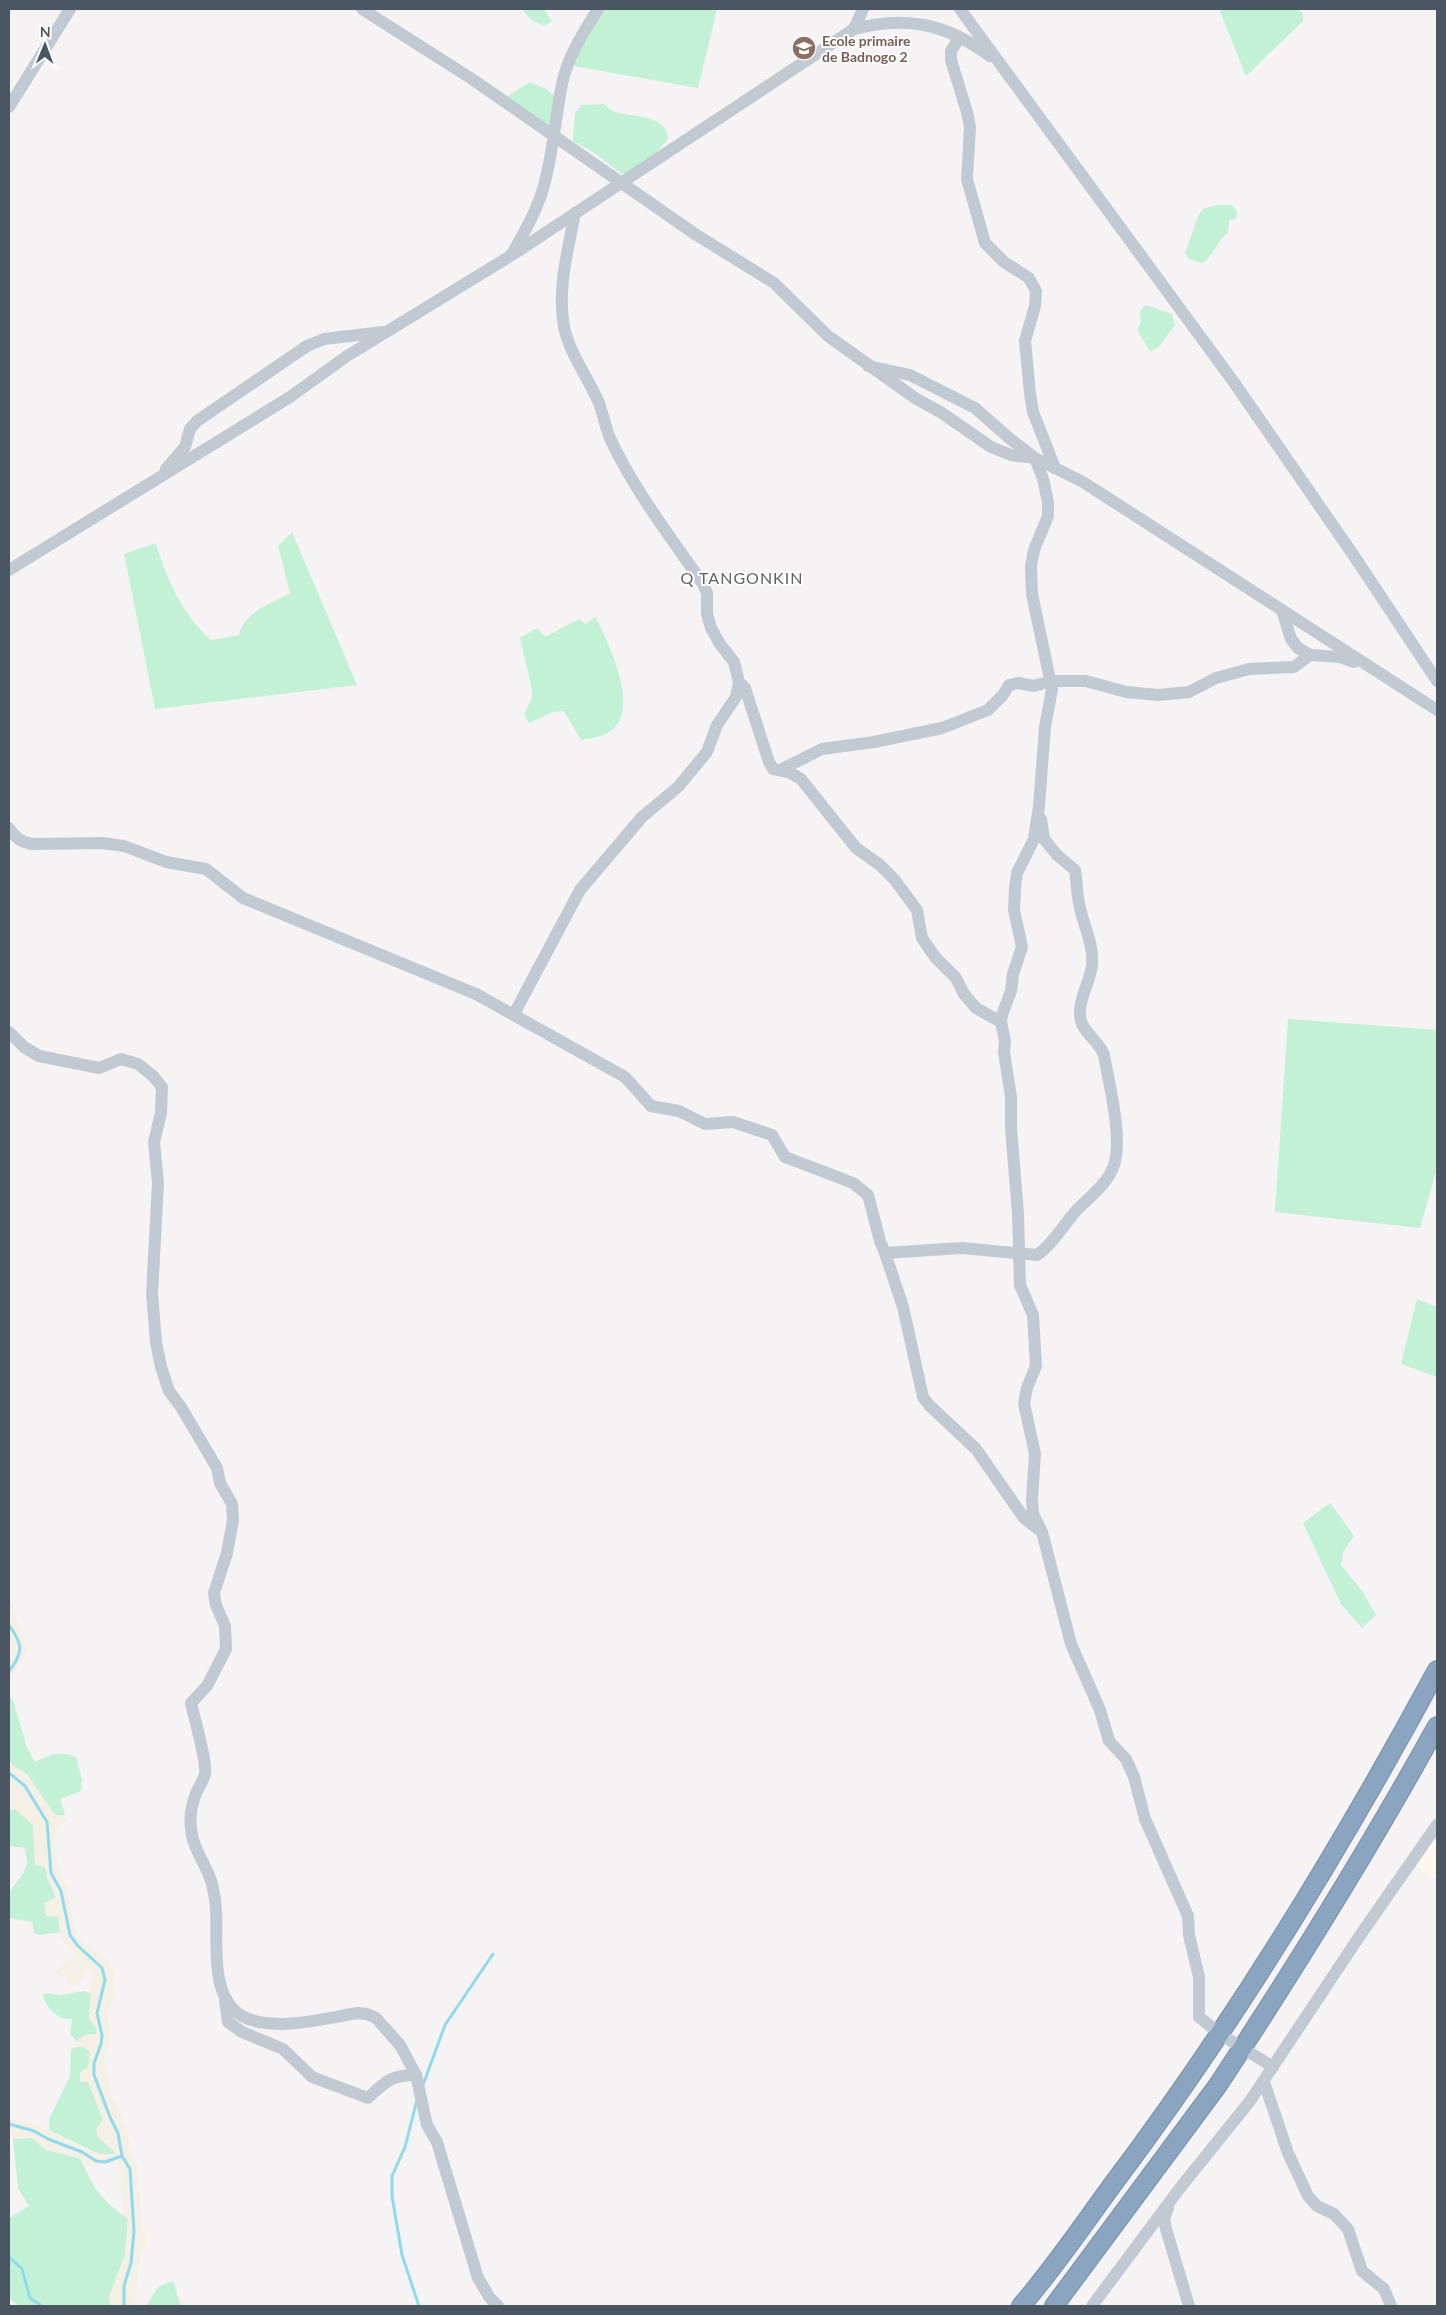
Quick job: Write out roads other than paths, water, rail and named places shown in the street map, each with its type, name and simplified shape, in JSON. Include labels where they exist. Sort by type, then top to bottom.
[{"type":"highway","points":[[1021,2306],[1144,2143],[1220,2034],[1308,1896],[1397,1744],[1437,1670]]},
{"type":"highway","points":[[1054,2306],[1218,2085],[1333,1908],[1437,1726]]},
{"type":"street","points":[[9,107],[70,9]]},
{"type":"street","points":[[362,9],[472,79],[695,234],[774,283],[828,336],[915,398],[942,413],[991,447],[1010,454],[1035,458]]},
{"type":"street","points":[[512,255],[533,216],[543,188],[554,137],[562,83],[573,50],[598,9]]},
{"type":"street","points":[[854,29],[863,9]]},
{"type":"street","points":[[960,9],[1233,381],[1352,553],[1437,681]]},
{"type":"street","points":[[9,570],[290,397],[347,356],[512,255],[854,29],[873,24],[901,21],[941,29],[978,47],[1000,64]]},
{"type":"street","points":[[960,37],[951,51],[951,60],[968,112],[970,127],[967,179],[985,243],[1004,262],[1029,278],[1036,292],[1035,306],[1025,340],[1032,412],[1055,468]]},
{"type":"street","points":[[514,1014],[580,890],[642,817],[678,787],[707,752],[717,725],[736,697],[739,682],[734,662],[711,628],[707,614],[707,593],[703,584],[642,495],[609,435],[598,402],[578,366],[569,342],[564,326],[564,264],[576,213]]},
{"type":"street","points":[[158,478],[185,447],[190,429],[197,421],[307,346],[324,339],[388,331]]},
{"type":"street","points":[[868,366],[910,375],[954,395],[975,408],[1035,458],[1083,482],[1437,710]]},
{"type":"street","points":[[1035,458],[1043,479],[1048,516],[1034,550],[1031,566],[1032,594],[1052,689],[1045,727],[1039,806],[1034,839],[1017,873],[1014,910],[1022,947],[1012,974],[1011,991],[1001,1022],[1005,1041],[1004,1052],[1010,1091],[1020,1253],[1020,1285],[1033,1315],[1036,1366],[1027,1388],[1024,1404],[1036,1454],[1032,1499],[1033,1514],[1042,1532],[1071,1644],[1100,1710],[1109,1741],[1126,1759],[1134,1777],[1145,1819],[1188,1916],[1199,1977],[1199,2016],[1220,2034],[1273,2067]]},
{"type":"street","points":[[1282,610],[1291,639],[1298,648],[1310,655],[1340,657],[1375,670]]},
{"type":"street","points":[[780,770],[822,749],[874,742],[942,728],[988,710],[1003,695],[1009,684],[1018,683],[1034,686],[1051,681],[1086,681],[1126,692],[1158,695],[1189,692],[1216,678],[1249,669],[1294,667],[1310,655]]},
{"type":"street","points":[[739,682],[745,688],[773,769],[789,772],[801,779],[856,848],[880,865],[894,878],[917,910],[922,938],[935,957],[956,978],[964,994],[976,1008],[1001,1022]]},
{"type":"street","points":[[885,1253],[962,1248],[1037,1255],[1044,1250],[1066,1222],[1100,1187],[1114,1166],[1118,1144],[1104,1055],[1100,1044],[1084,1029],[1081,1019],[1080,1010],[1092,964],[1091,950],[1080,907],[1075,870],[1057,855],[1044,839],[1039,806]]},
{"type":"street","points":[[9,828],[14,836],[32,844],[102,843],[124,846],[166,862],[206,869],[243,898],[449,982],[514,1014],[625,1077],[651,1106],[679,1111],[705,1124],[733,1122],[772,1135],[785,1157],[853,1183],[868,1195],[880,1241],[903,1307],[924,1396],[929,1405],[976,1449],[1024,1518],[1042,1532]]},
{"type":"street","points":[[9,1032],[24,1047],[39,1056],[99,1068],[121,1059],[138,1064],[153,1076],[162,1087],[161,1113],[154,1142],[158,1183],[152,1294],[156,1342],[169,1391],[218,1468],[220,1483],[232,1504],[234,1520],[227,1553],[214,1593],[216,1605],[225,1626],[226,1648],[207,1686],[190,1703],[205,1764],[205,1774],[194,1797],[190,1814],[191,1830],[210,1878],[215,1899],[216,1955],[228,2022],[242,2032],[283,2049],[312,2077],[368,2098],[388,2079],[401,2075],[416,2075]]},
{"type":"street","points":[[1092,2306],[1180,2188],[1264,2082],[1361,1934],[1437,1825]]},
{"type":"street","points":[[224,1994],[232,2009],[244,2017],[264,2024],[291,2023],[358,2012],[376,2018],[393,2035],[416,2075],[426,2125],[437,2142],[478,2278],[490,2298],[498,2306]]},
{"type":"street","points":[[1264,2082],[1288,2153],[1308,2196],[1317,2206],[1334,2214],[1348,2229],[1362,2271],[1384,2289],[1391,2306]]},
{"type":"street","points":[[1170,2202],[1164,2219],[1189,2306]]},
{"type":"waterway","points":[[9,1625],[17,1638],[20,1648],[17,1659],[9,1672]]},
{"type":"waterway","points":[[9,1773],[25,1786],[47,1822],[51,1873],[61,1891],[70,1935],[78,1946],[102,1968],[105,1980],[97,2013],[102,2035],[101,2044],[94,2063],[94,2075],[118,2133],[122,2156],[130,2169],[134,2231],[131,2263],[124,2286],[124,2306]]},
{"type":"waterway","points":[[423,2085],[445,2025],[493,1954]]},
{"type":"waterway","points":[[417,2100],[405,2147],[392,2176],[392,2196],[402,2255],[419,2306]]},
{"type":"waterway","points":[[9,2124],[34,2131],[48,2139],[82,2152],[96,2161],[105,2162],[122,2156]]},
{"type":"waterway","points":[[9,2257],[22,2269],[30,2298],[42,2306]]},
{"type":"place","name":"Ecole primaire de Badnogo 2","points":[[804,48]]},
{"type":"district","name":"Q TANGONKIN","points":[[742,577]]}]
